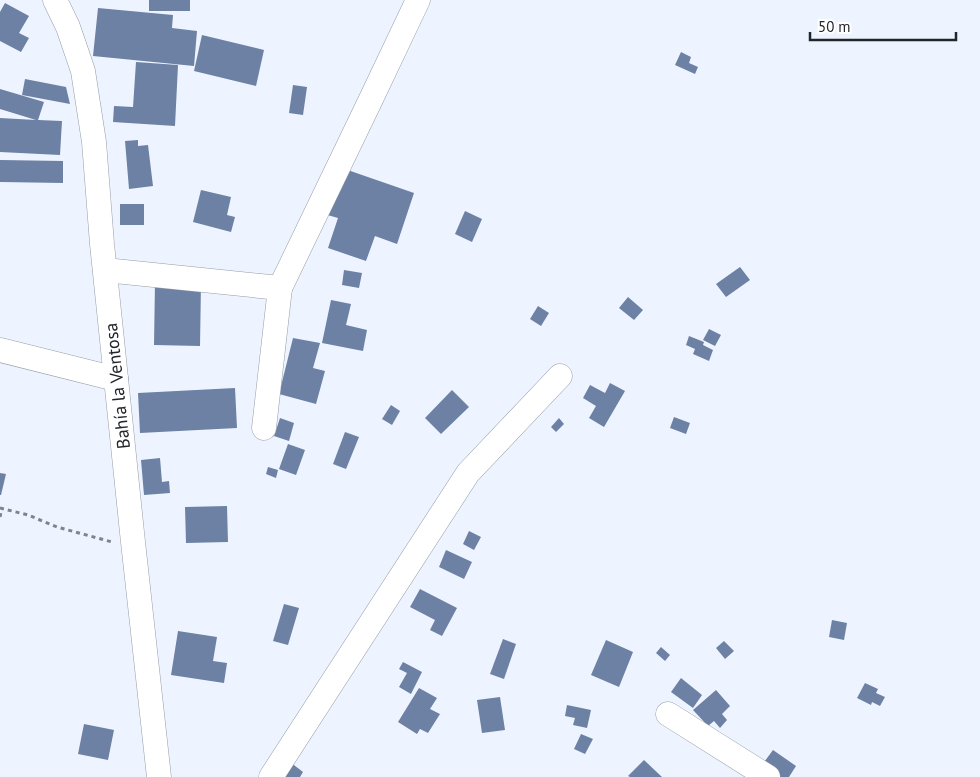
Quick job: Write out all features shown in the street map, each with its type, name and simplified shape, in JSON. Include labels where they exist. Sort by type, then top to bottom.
[{"type":"street","name":"Bahía la Ventosa","points":[[54,0],[68,27],[83,71],[94,142],[116,380],[159,777]]},
{"type":"street","points":[[264,428],[280,288],[418,0]]},
{"type":"street","points":[[105,270],[280,288]]},
{"type":"street","points":[[0,350],[116,380]]},
{"type":"street","points":[[271,777],[468,473],[560,376]]},
{"type":"street","points":[[668,714],[768,777]]},
{"type":"path","points":[[0,517],[1,508],[58,527],[113,542],[133,542]]},
{"type":"building","points":[[149,0],[190,0],[190,11],[149,11]]},
{"type":"building","points":[[5,3],[29,16],[19,33],[29,38],[21,52],[0,41],[0,12]]},
{"type":"building","points":[[98,8],[173,15],[172,28],[197,31],[194,66],[93,56]]},
{"type":"building","points":[[202,35],[264,50],[256,86],[194,71]]},
{"type":"building","points":[[681,52],[691,57],[689,63],[698,67],[695,74],[675,65]]},
{"type":"building","points":[[136,62],[178,65],[175,126],[113,122],[114,106],[133,107]]},
{"type":"building","points":[[25,79],[66,87],[70,104],[22,95]]},
{"type":"building","points":[[293,85],[307,87],[303,115],[289,113]]},
{"type":"building","points":[[0,89],[44,102],[38,120],[62,121],[60,155],[0,152],[0,118],[36,120],[0,109]]},
{"type":"building","points":[[138,140],[138,146],[148,145],[153,186],[129,189],[125,141]]},
{"type":"building","points":[[0,160],[63,161],[63,183],[0,182]]},
{"type":"building","points":[[339,167],[414,193],[397,244],[375,236],[366,261],[328,248],[338,218],[324,214]]},
{"type":"building","points":[[201,190],[231,197],[227,215],[235,217],[231,232],[193,222]]},
{"type":"building","points":[[120,204],[144,204],[144,225],[120,225]]},
{"type":"building","points":[[465,211],[482,219],[472,242],[455,234]]},
{"type":"building","points":[[740,267],[750,280],[726,297],[716,284]]},
{"type":"building","points":[[344,270],[362,273],[359,288],[342,285]]},
{"type":"building","points":[[155,282],[201,283],[200,346],[154,345]]},
{"type":"building","points":[[628,297],[643,310],[634,320],[619,308]]},
{"type":"building","points":[[331,300],[351,304],[346,325],[367,330],[363,351],[322,343]]},
{"type":"building","points":[[538,306],[549,313],[541,326],[530,319]]},
{"type":"building","points":[[709,329],[721,335],[715,346],[703,340]]},
{"type":"building","points":[[689,336],[704,342],[703,345],[713,350],[709,361],[693,354],[695,349],[686,345]]},
{"type":"building","points":[[293,338],[320,343],[313,368],[325,371],[316,404],[279,394]]},
{"type":"building","points":[[610,383],[625,391],[604,427],[589,418],[596,406],[583,398],[590,385],[605,393]]},
{"type":"building","points":[[235,388],[237,428],[140,433],[138,393]]},
{"type":"building","points":[[452,390],[469,407],[441,434],[425,418]]},
{"type":"building","points":[[391,405],[400,411],[392,425],[382,419]]},
{"type":"building","points":[[674,417],[690,423],[686,434],[670,428]]},
{"type":"building","points":[[280,418],[294,423],[289,441],[274,436]]},
{"type":"building","points":[[559,418],[564,424],[556,432],[551,427]]},
{"type":"building","points":[[345,432],[359,437],[346,469],[333,464]]},
{"type":"building","points":[[288,444],[305,450],[296,475],[279,469]]},
{"type":"building","points":[[160,458],[162,482],[169,481],[170,493],[144,495],[141,460]]},
{"type":"building","points":[[268,467],[278,470],[276,478],[266,474]]},
{"type":"building","points":[[0,473],[6,474],[1,495],[0,495]]},
{"type":"building","points":[[227,506],[228,542],[186,543],[185,507]]},
{"type":"building","points":[[469,531],[481,537],[474,550],[463,544]]},
{"type":"building","points":[[446,550],[472,562],[464,579],[439,567]]},
{"type":"building","points":[[420,589],[457,608],[442,636],[430,630],[435,620],[410,607]]},
{"type":"building","points":[[284,604],[299,608],[288,645],[273,641]]},
{"type":"building","points":[[832,620],[847,623],[844,640],[829,637]]},
{"type":"building","points":[[178,631],[217,637],[213,661],[227,663],[224,683],[171,675]]},
{"type":"building","points":[[503,639],[516,644],[504,679],[490,674]]},
{"type":"building","points":[[606,640],[633,652],[619,687],[591,675]]},
{"type":"building","points":[[724,641],[734,651],[725,659],[716,648]]},
{"type":"building","points":[[661,647],[670,655],[665,661],[656,653]]},
{"type":"building","points":[[403,662],[422,672],[411,694],[399,687],[407,673],[399,669]]},
{"type":"building","points":[[681,678],[702,695],[693,708],[671,692]]},
{"type":"building","points":[[865,683],[878,689],[876,693],[885,697],[880,706],[872,702],[871,705],[857,698]]},
{"type":"building","points":[[419,688],[437,698],[430,709],[440,714],[428,733],[420,729],[417,734],[398,722]]},
{"type":"building","points":[[716,690],[730,706],[722,714],[727,720],[720,728],[714,721],[708,726],[693,710]]},
{"type":"building","points":[[500,697],[505,730],[482,733],[477,700]]},
{"type":"building","points":[[567,705],[591,710],[587,728],[573,725],[575,718],[565,716]]},
{"type":"building","points":[[84,724],[114,730],[108,760],[78,754]]},
{"type":"building","points":[[581,734],[593,739],[585,754],[574,749]]},
{"type":"building","points":[[773,750],[796,766],[789,777],[771,777],[759,769]]},
{"type":"building","points":[[644,760],[662,777],[628,776]]},
{"type":"building","points":[[290,762],[303,772],[300,777],[279,777]]}]
